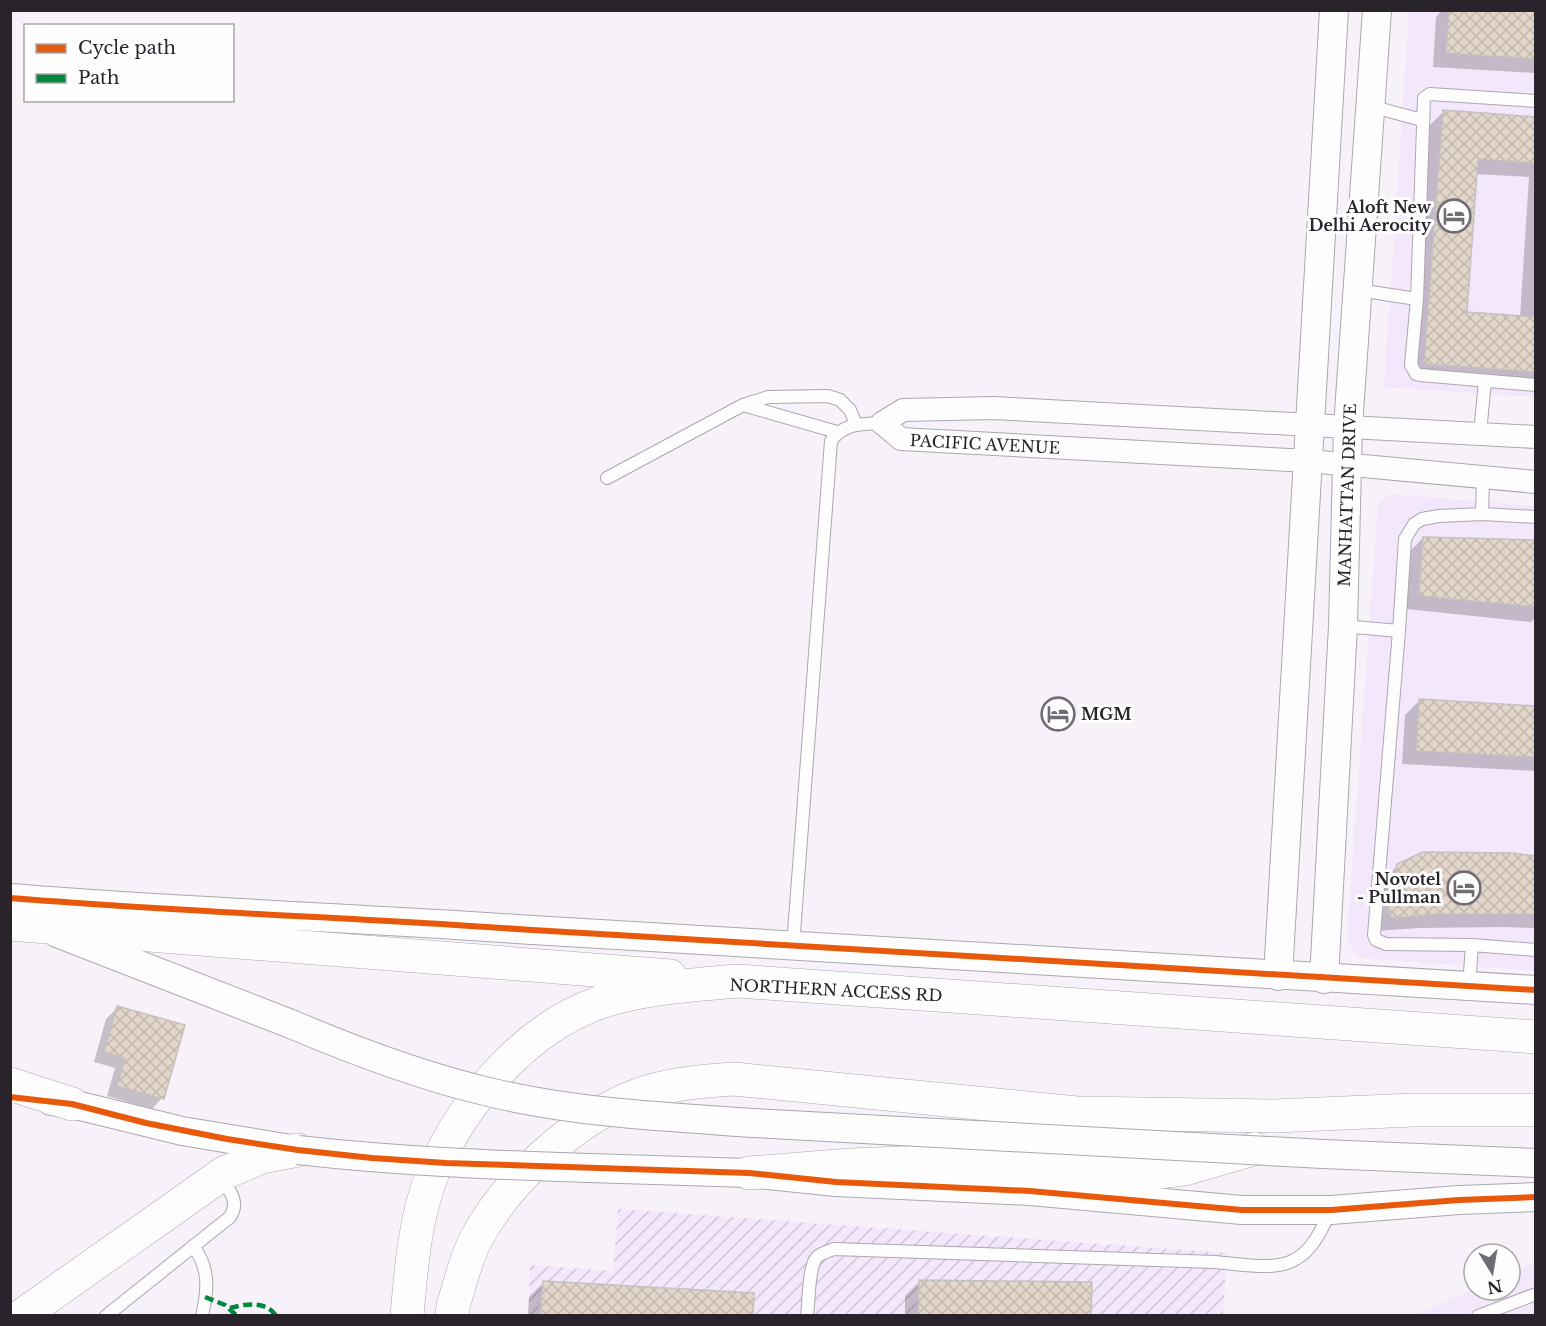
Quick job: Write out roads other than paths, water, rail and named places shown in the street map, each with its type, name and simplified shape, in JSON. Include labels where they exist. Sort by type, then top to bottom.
[{"type":"main road","points":[[24,925],[737,981]]},
{"type":"main road","name":"NORTHERN ACCESS RD","points":[[407,1316],[411,1271],[421,1210],[433,1173],[453,1133],[473,1104],[529,1042],[563,1019],[599,1003],[674,987],[737,981],[1536,1037]]},
{"type":"main road","points":[[452,1316],[453,1306],[475,1241],[493,1212],[517,1182],[554,1147],[585,1123],[629,1099],[668,1086],[734,1079],[1077,1113],[1275,1116],[1413,1110],[1536,1110]]},
{"type":"main road","points":[[10,1084],[72,1104]]},
{"type":"main road","points":[[749,1173],[925,1162],[999,1163],[1154,1173],[1185,1169],[1235,1156],[1274,1142],[1325,1114]]},
{"type":"main road","points":[[21,1316],[219,1176],[262,1157],[298,1150]]},
{"type":"street","points":[[1278,976],[1334,10]]},
{"type":"street","name":"MANHATTAN DRIVE","points":[[1324,979],[1343,626],[1348,427],[1377,10]]},
{"type":"street","name":"PACIFIC AVENUE","points":[[1536,437],[993,408],[903,410],[882,423],[901,439],[1309,461],[1536,482]]},
{"type":"street","points":[[10,898],[117,907],[371,920],[1536,990]]},
{"type":"street","points":[[24,925],[291,1024],[352,1050],[446,1082],[495,1094],[562,1105],[663,1117],[731,1122],[1323,1154],[1536,1162]]},
{"type":"street","points":[[10,1097],[72,1104],[182,1131],[298,1150],[435,1162],[749,1173],[836,1182],[1030,1191],[1242,1210],[1331,1210],[1536,1197]]},
{"type":"lane","points":[[1536,101],[1430,94],[1426,95],[1423,100],[1417,299],[1412,365],[1416,374],[1536,385]]},
{"type":"lane","points":[[1370,106],[1422,120]]},
{"type":"lane","points":[[1358,290],[1417,299]]},
{"type":"lane","points":[[1480,433],[1485,381]]},
{"type":"lane","points":[[608,478],[743,405],[768,397],[828,396],[840,400],[850,410],[856,424]]},
{"type":"lane","points":[[743,405],[837,432]]},
{"type":"lane","points":[[793,946],[831,441],[837,432],[849,425],[882,423]]},
{"type":"lane","points":[[1482,514],[1483,478]]},
{"type":"lane","points":[[1536,517],[1482,514],[1439,516],[1422,519],[1408,531],[1405,539],[1374,935],[1376,940],[1386,944],[1472,945],[1536,950]]},
{"type":"lane","points":[[1343,626],[1399,631]]},
{"type":"lane","points":[[1469,987],[1472,945]]},
{"type":"lane","points":[[106,1316],[230,1217],[234,1211],[233,1196],[219,1176]]},
{"type":"lane","points":[[807,1316],[814,1260],[834,1249],[1215,1262],[1266,1267],[1288,1263],[1304,1255],[1314,1244],[1331,1210]]},
{"type":"lane","points":[[192,1246],[204,1263],[206,1280],[202,1316]]},
{"type":"lane","points":[[1478,1316],[1536,1294]]},
{"type":"place","name":"Aloft New Delhi Aerocity","points":[[1454,216]]},
{"type":"place","name":"MGM","points":[[1058,714]]},
{"type":"place","name":"Novotel - Pullman","points":[[1464,888]]}]
